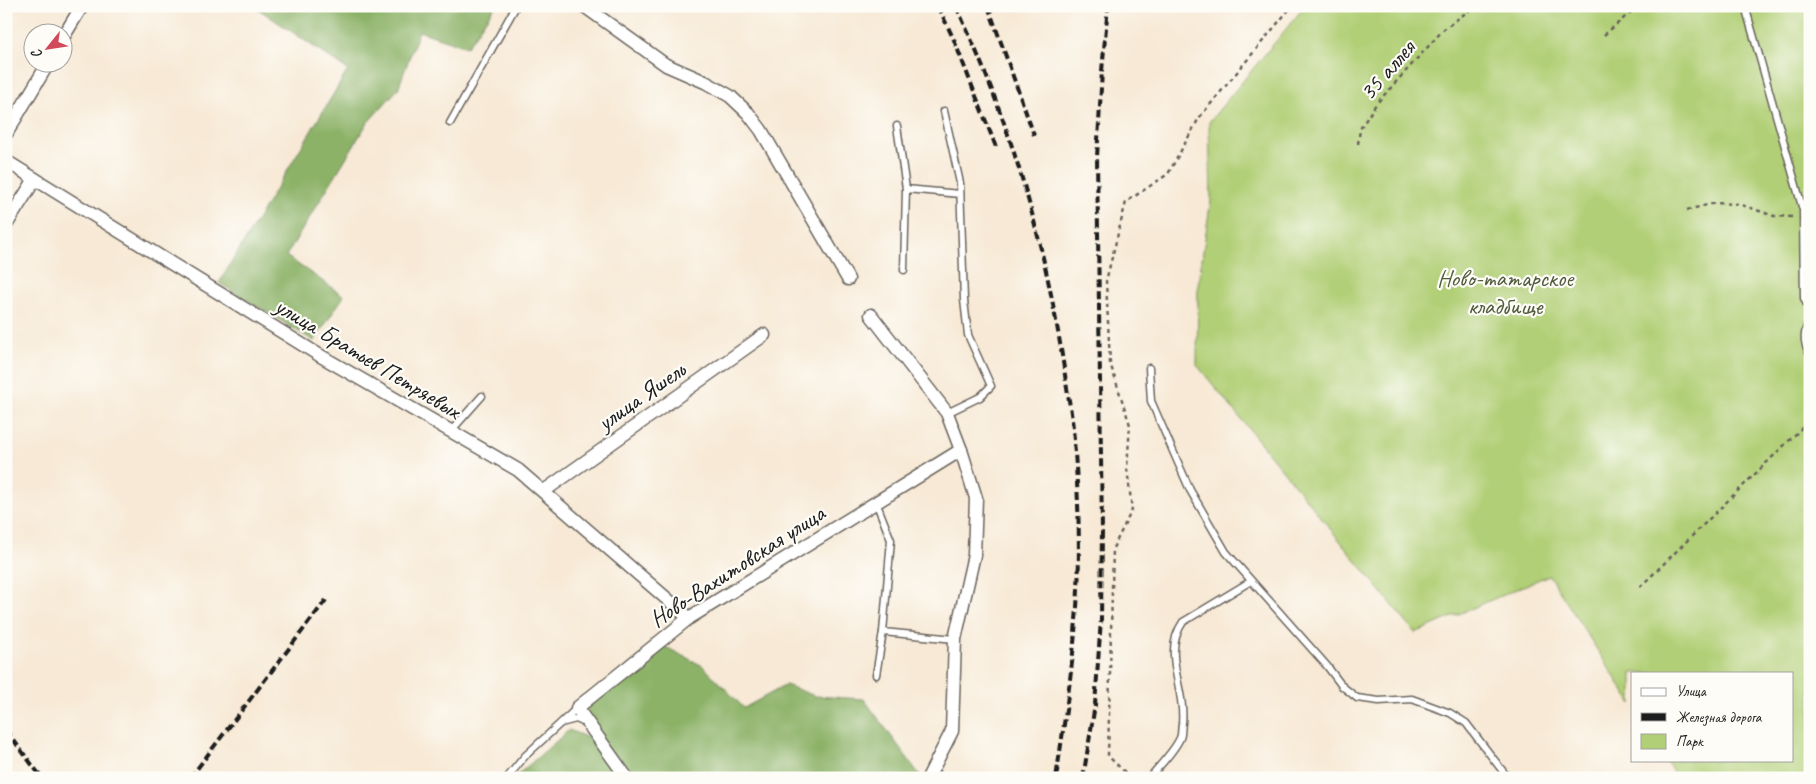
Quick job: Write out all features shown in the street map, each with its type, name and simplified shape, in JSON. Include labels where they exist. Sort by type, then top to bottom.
[{"type":"street","points":[[72,22],[82,6]]},
{"type":"street","points":[[588,8],[606,6]]},
{"type":"street","points":[[588,8],[666,65],[705,82],[730,96],[748,113],[761,130],[848,279]]},
{"type":"street","points":[[6,134],[43,72]]},
{"type":"street","name":"улица Братьев Петряевых","points":[[6,161],[360,382],[518,470],[689,618]]},
{"type":"street","points":[[6,225],[35,179]]},
{"type":"street","points":[[871,315],[947,413],[976,498],[974,556],[955,639],[952,731],[928,778]]},
{"type":"street","name":"улица Яшель","points":[[544,491],[764,335]]},
{"type":"street","name":"Ново-Вахитовская улица","points":[[577,708],[689,618],[961,450]]},
{"type":"street","points":[[577,708],[627,778]]},
{"type":"lane","points":[[450,123],[516,6]]},
{"type":"lane","points":[[1746,6],[1803,210],[1804,298],[1810,311]]},
{"type":"lane","points":[[944,111],[960,183],[964,300],[968,335],[992,386],[980,397],[947,413]]},
{"type":"lane","points":[[896,126],[906,189],[904,270]]},
{"type":"lane","points":[[906,189],[960,194]]},
{"type":"lane","points":[[1810,319],[1804,331],[1806,348],[1810,354]]},
{"type":"lane","points":[[1149,368],[1151,401],[1190,490],[1226,552],[1327,666],[1342,686],[1357,698],[1379,701],[1412,699],[1450,713],[1466,723],[1508,778]]},
{"type":"lane","points":[[450,431],[482,396]]},
{"type":"lane","points":[[876,502],[892,540],[883,632],[876,675]]},
{"type":"lane","points":[[1149,778],[1180,738],[1183,714],[1172,649],[1175,632],[1182,622],[1251,581]]},
{"type":"lane","points":[[883,632],[955,639]]},
{"type":"lane","name":"Ново-Вахитовская улица","points":[[507,778],[525,756],[577,708]]},
{"type":"lane","points":[[561,723],[576,720],[588,725]]},
{"type":"path","name":"35 аллея","points":[[1358,144],[1360,129],[1376,104],[1444,30],[1475,6]]},
{"type":"path","points":[[1604,35],[1638,6]]},
{"type":"path","points":[[1687,210],[1715,203],[1739,204],[1774,216],[1802,218]]},
{"type":"path","points":[[1640,587],[1810,420]]},
{"type":"green space","points":[[254,6],[495,6],[467,47],[419,31],[398,89],[368,122],[286,256],[344,296],[314,341],[219,283],[348,70]]},
{"type":"green space","name":"Ново-татарское кладбище","points":[[1305,6],[1810,6],[1810,778],[1676,778],[1667,762],[1794,762],[1794,672],[1631,672],[1631,702],[1549,575],[1415,633],[1197,365],[1198,285],[1211,199],[1209,122]]},
{"type":"green space","points":[[658,643],[703,666],[744,708],[786,685],[815,696],[864,699],[922,778],[627,778],[577,708]]},
{"type":"green space","points":[[569,730],[591,739],[618,778],[514,778]]},
{"type":"railway","points":[[938,6],[954,40],[996,147]]},
{"type":"railway","points":[[956,6],[994,96],[1010,141],[1037,232],[1048,279],[1073,424],[1078,508],[1078,598],[1070,679],[1056,778]]},
{"type":"railway","points":[[988,6],[1034,135]]},
{"type":"railway","points":[[1083,778],[1095,705],[1101,619],[1102,531],[1097,157],[1108,6]]},
{"type":"railway","points":[[190,778],[326,600]]},
{"type":"railway","points":[[6,730],[42,778]]}]
